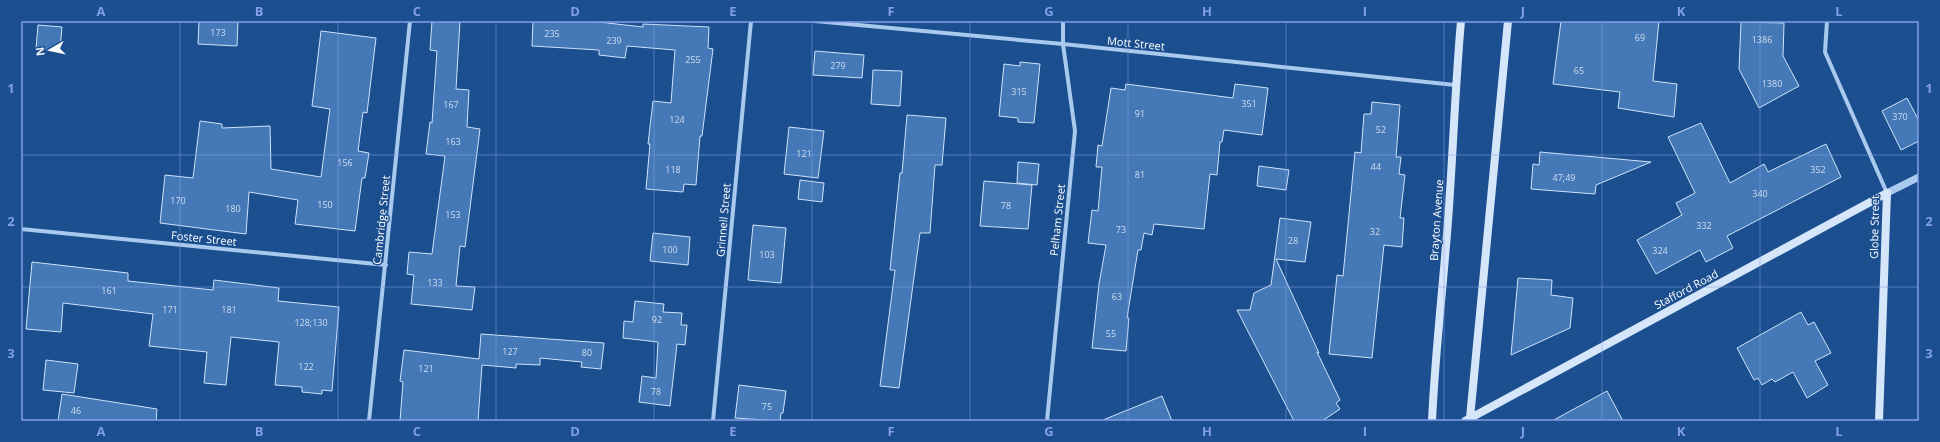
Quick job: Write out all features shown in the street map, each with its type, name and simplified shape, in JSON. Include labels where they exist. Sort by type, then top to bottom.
[{"type":"main road","name":"Brayton Avenue","points":[[1432,421],[1435,365],[1450,188],[1455,86],[1461,21]]},
{"type":"main road","points":[[1469,420],[1508,21]]},
{"type":"main road","name":"Stafford Road","points":[[1469,420],[1887,193]]},
{"type":"main road","name":"Globe Street","points":[[1879,421],[1887,193]]},
{"type":"street","name":"Cambridge Street","points":[[369,421],[410,21]]},
{"type":"street","name":"Grinnell Street","points":[[713,421],[751,21]]},
{"type":"street","name":"Mott Street","points":[[815,21],[1063,44],[1455,86]]},
{"type":"street","name":"Pelham Street","points":[[1047,421],[1075,131],[1063,44],[1062,21]]},
{"type":"street","name":"Globe Street","points":[[1827,21],[1825,52],[1887,193]]},
{"type":"street","name":"Stafford Road","points":[[1887,193],[1919,177]]},
{"type":"street","name":"Foster Street","points":[[21,229],[386,265]]},
{"type":"building","points":[[199,21],[238,21],[237,46],[198,44]]},
{"type":"building","points":[[432,21],[460,21],[456,89],[469,90],[467,127],[480,129],[465,247],[460,246],[456,286],[475,287],[472,310],[411,304],[414,275],[407,274],[409,252],[432,254],[445,156],[426,154],[430,122],[432,123],[437,51],[430,50]]},
{"type":"building","points":[[533,21],[590,21],[643,27],[643,24],[709,27],[708,48],[713,49],[702,136],[700,136],[696,185],[684,184],[683,192],[646,189],[650,144],[648,144],[653,101],[671,103],[675,50],[627,46],[625,58],[599,55],[599,50],[532,46]]},
{"type":"building","points":[[1561,21],[1659,21],[1653,81],[1677,84],[1674,117],[1618,108],[1620,92],[1553,84]]},
{"type":"building","points":[[1741,22],[1784,23],[1783,56],[1799,86],[1759,108],[1739,69]]},
{"type":"building","points":[[38,25],[62,27],[60,50],[36,49]]},
{"type":"building","points":[[321,31],[376,38],[367,113],[363,112],[358,151],[369,153],[365,178],[362,178],[355,231],[295,224],[298,200],[249,192],[246,234],[160,223],[165,175],[193,178],[200,121],[222,124],[222,128],[270,126],[271,169],[321,177],[330,109],[312,106]]},
{"type":"building","points":[[815,51],[864,55],[862,78],[813,75]]},
{"type":"building","points":[[1020,62],[1040,64],[1034,123],[1018,122],[1018,118],[999,116],[1004,64],[1020,66]]},
{"type":"building","points":[[873,70],[902,71],[900,106],[871,104]]},
{"type":"building","points":[[1126,84],[1233,98],[1235,84],[1268,88],[1262,135],[1224,130],[1222,142],[1220,142],[1217,175],[1210,174],[1204,229],[1154,224],[1152,235],[1144,233],[1141,250],[1138,250],[1127,318],[1129,318],[1126,351],[1092,348],[1099,284],[1106,245],[1088,243],[1092,210],[1098,211],[1102,167],[1096,167],[1098,145],[1102,146],[1111,88],[1125,90]]},
{"type":"building","points":[[1907,98],[1919,121],[1919,141],[1901,150],[1882,111]]},
{"type":"building","points":[[1372,102],[1400,105],[1396,157],[1401,157],[1399,174],[1405,175],[1400,218],[1404,218],[1402,247],[1384,245],[1372,358],[1329,354],[1337,275],[1343,276],[1355,152],[1361,153],[1364,114],[1371,114]]},
{"type":"building","points":[[907,115],[946,118],[942,165],[935,165],[930,233],[920,233],[899,388],[880,386],[895,270],[890,270],[900,173],[902,173]]},
{"type":"building","points":[[1701,123],[1730,183],[1764,164],[1768,172],[1826,144],[1841,177],[1727,236],[1733,248],[1706,262],[1700,250],[1656,274],[1637,240],[1682,215],[1676,203],[1695,193],[1668,137]]},
{"type":"building","points":[[789,127],[824,131],[818,178],[784,174]]},
{"type":"building","points":[[1540,152],[1651,162],[1596,185],[1595,194],[1531,189],[1533,164],[1539,165]]},
{"type":"building","points":[[1018,162],[1039,164],[1037,185],[1017,183]]},
{"type":"building","points":[[1259,166],[1289,170],[1286,190],[1257,186]]},
{"type":"building","points":[[800,180],[824,183],[822,202],[798,199]]},
{"type":"building","points":[[984,181],[1032,185],[1028,229],[980,226]]},
{"type":"building","points":[[1280,218],[1311,222],[1305,262],[1276,259],[1340,400],[1336,403],[1340,409],[1322,421],[1294,421],[1237,310],[1250,310],[1254,293],[1271,285]]},
{"type":"building","points":[[753,225],[786,228],[781,283],[748,280]]},
{"type":"building","points":[[653,233],[690,237],[688,265],[650,261]]},
{"type":"building","points":[[32,262],[128,273],[128,281],[213,290],[214,280],[279,288],[278,301],[339,307],[332,391],[322,390],[322,394],[302,392],[302,387],[275,385],[279,342],[231,337],[226,385],[204,383],[207,352],[149,346],[153,314],[63,303],[61,332],[26,329]]},
{"type":"building","points":[[1518,278],[1552,280],[1551,295],[1573,298],[1570,328],[1511,355]]},
{"type":"building","points":[[635,301],[664,304],[663,312],[682,313],[681,325],[687,325],[685,345],[677,344],[670,406],[639,402],[642,376],[656,378],[658,342],[623,338],[624,321],[633,322]]},
{"type":"building","points":[[1801,312],[1808,325],[1814,322],[1831,353],[1815,361],[1828,385],[1807,398],[1793,372],[1775,382],[1772,379],[1762,385],[1758,378],[1754,380],[1737,348]]},
{"type":"building","points":[[481,334],[604,343],[601,369],[581,367],[582,362],[540,358],[540,365],[516,364],[516,368],[482,365],[478,421],[400,421],[403,382],[400,381],[404,350],[479,359]]},
{"type":"building","points":[[46,360],[78,364],[74,393],[43,390]]},
{"type":"building","points":[[739,385],[786,391],[783,413],[781,413],[780,421],[735,418]]},
{"type":"building","points":[[1607,391],[1623,421],[1552,421]]},
{"type":"building","points":[[62,394],[157,409],[156,421],[58,421]]},
{"type":"building","points":[[1162,396],[1172,421],[1103,421],[1103,420]]}]
